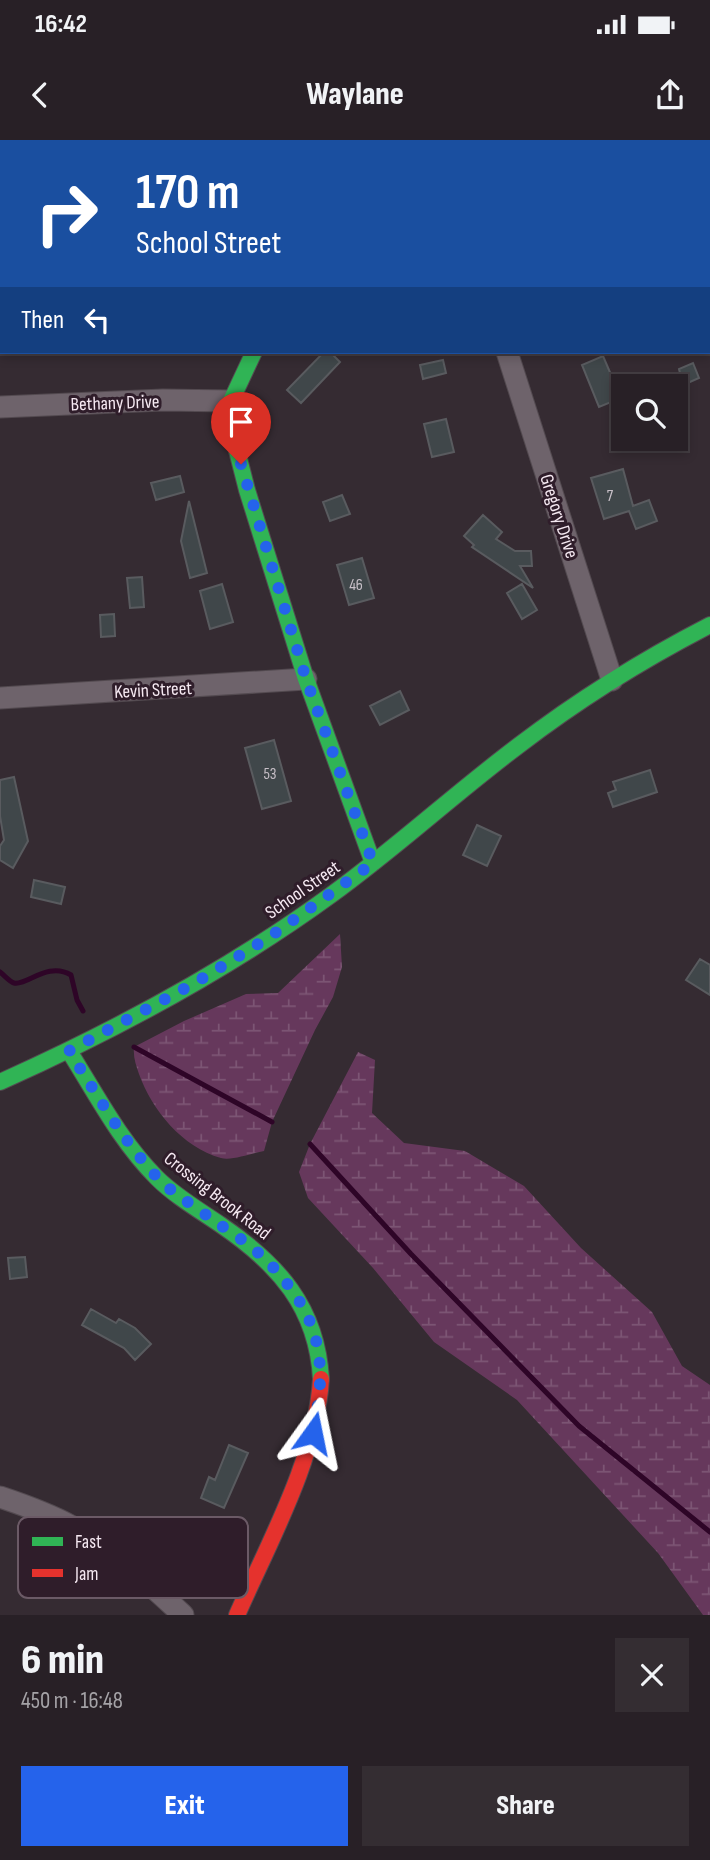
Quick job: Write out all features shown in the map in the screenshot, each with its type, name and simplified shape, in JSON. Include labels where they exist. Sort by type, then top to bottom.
[{"type":"street","points":[[253,354],[231,401],[234,439],[247,490],[306,679],[373,863]]},
{"type":"street","name":"Gregory Drive","points":[[508,354],[612,680]]},
{"type":"street","name":"Bethany Drive","points":[[0,407],[163,400],[231,401]]},
{"type":"street","name":"School Street","points":[[0,1082],[69,1051],[206,977],[271,936],[373,863],[493,765],[612,680],[666,646],[710,625]]},
{"type":"street","name":"Kevin Street","points":[[0,698],[306,679]]},
{"type":"street","name":"Crossing Brook Road","points":[[69,1051],[130,1146],[160,1180],[263,1257],[294,1292],[309,1318],[317,1342],[321,1372],[320,1398],[313,1433],[301,1469],[248,1590]]},
{"type":"street","points":[[0,1497],[52,1517]]},
{"type":"street","points":[[165,1598],[183,1615]]},
{"type":"street","name":"Crossing Brook Road","points":[[237,1615],[244,1598]]},
{"type":"green space","points":[[340,934],[342,967],[333,997],[272,1122],[264,1151],[226,1159],[207,1153],[181,1136],[152,1101],[138,1071],[134,1047],[184,1021],[246,994],[278,993]]},
{"type":"green space","points":[[358,1052],[375,1060],[372,1113],[404,1143],[465,1151],[524,1186],[581,1248],[652,1312],[682,1366],[710,1385],[710,1615],[703,1615],[658,1553],[517,1400],[434,1342],[373,1268],[308,1198],[299,1172],[310,1144]]},
{"type":"building","points":[[322,354],[332,354],[340,362],[301,403],[287,390]]},
{"type":"building","points":[[603,356],[611,375],[611,402],[599,407],[582,365]]},
{"type":"building","points":[[443,360],[446,373],[423,379],[420,365]]},
{"type":"building","points":[[693,363],[699,378],[688,383],[688,374],[680,374],[679,369]]},
{"type":"building","points":[[446,419],[454,452],[432,457],[424,424]]},
{"type":"building","points":[[623,469],[633,506],[649,500],[657,521],[636,529],[629,511],[604,519],[591,478]]},
{"type":"building","points":[[180,476],[184,492],[156,500],[151,483]]},
{"type":"building","points":[[342,495],[350,514],[330,521],[323,502]]},
{"type":"building","points":[[189,501],[207,573],[190,578],[181,541]]},
{"type":"building","points":[[483,515],[502,532],[496,539],[515,551],[531,551],[532,566],[520,566],[533,588],[472,547],[474,545],[464,536]]},
{"type":"building","points":[[362,558],[374,598],[349,605],[337,565]]},
{"type":"building","points":[[142,577],[144,607],[130,608],[127,578]]},
{"type":"building","points":[[222,584],[233,622],[210,629],[200,591]]},
{"type":"building","points":[[522,584],[537,610],[522,619],[507,593]]},
{"type":"building","points":[[114,614],[115,636],[101,637],[100,615]]},
{"type":"building","points":[[400,691],[409,710],[380,725],[370,706]]},
{"type":"building","points":[[274,740],[291,801],[262,809],[245,748]]},
{"type":"building","points":[[650,770],[657,792],[613,807],[608,793],[616,790],[613,782]]},
{"type":"building","points":[[14,777],[28,841],[13,868],[0,860],[0,846],[4,840],[0,816],[0,780]]},
{"type":"building","points":[[477,825],[501,836],[487,866],[463,855]]},
{"type":"building","points":[[34,880],[65,887],[61,904],[31,897]]},
{"type":"building","points":[[700,959],[710,965],[710,995],[686,980]]},
{"type":"building","points":[[25,1257],[27,1277],[10,1279],[8,1258]]},
{"type":"building","points":[[91,1309],[116,1323],[119,1319],[135,1328],[151,1344],[135,1360],[124,1348],[82,1325]]},
{"type":"building","points":[[229,1445],[248,1453],[224,1508],[201,1498],[209,1477],[215,1480]]},
{"type":"waterway","points":[[0,972],[14,983],[46,972],[62,971],[71,975],[77,1000],[83,1011]]},
{"type":"waterway","points":[[134,1047],[272,1122]]},
{"type":"waterway","points":[[310,1144],[411,1254],[579,1426],[710,1532]]},
{"type":"traffic: fast","points":[[253,354],[231,401],[234,439],[247,490],[306,679],[373,863]]},
{"type":"traffic: fast","points":[[0,1082],[129,1020],[252,949],[355,877],[541,729],[635,667],[710,625]]},
{"type":"traffic: fast","points":[[69,1051],[120,1133],[157,1178],[260,1255],[291,1290],[312,1330],[321,1379]]},
{"type":"traffic: jam","points":[[248,1591],[301,1470],[317,1409],[321,1379]]},
{"type":"traffic: jam","points":[[237,1615],[245,1598]]},
{"type":"route","points":[[241,464],[306,679],[373,863],[271,936],[195,983],[69,1051],[130,1146],[160,1180],[263,1257],[294,1292],[309,1318],[317,1342],[321,1372],[320,1398],[313,1433]]}]
